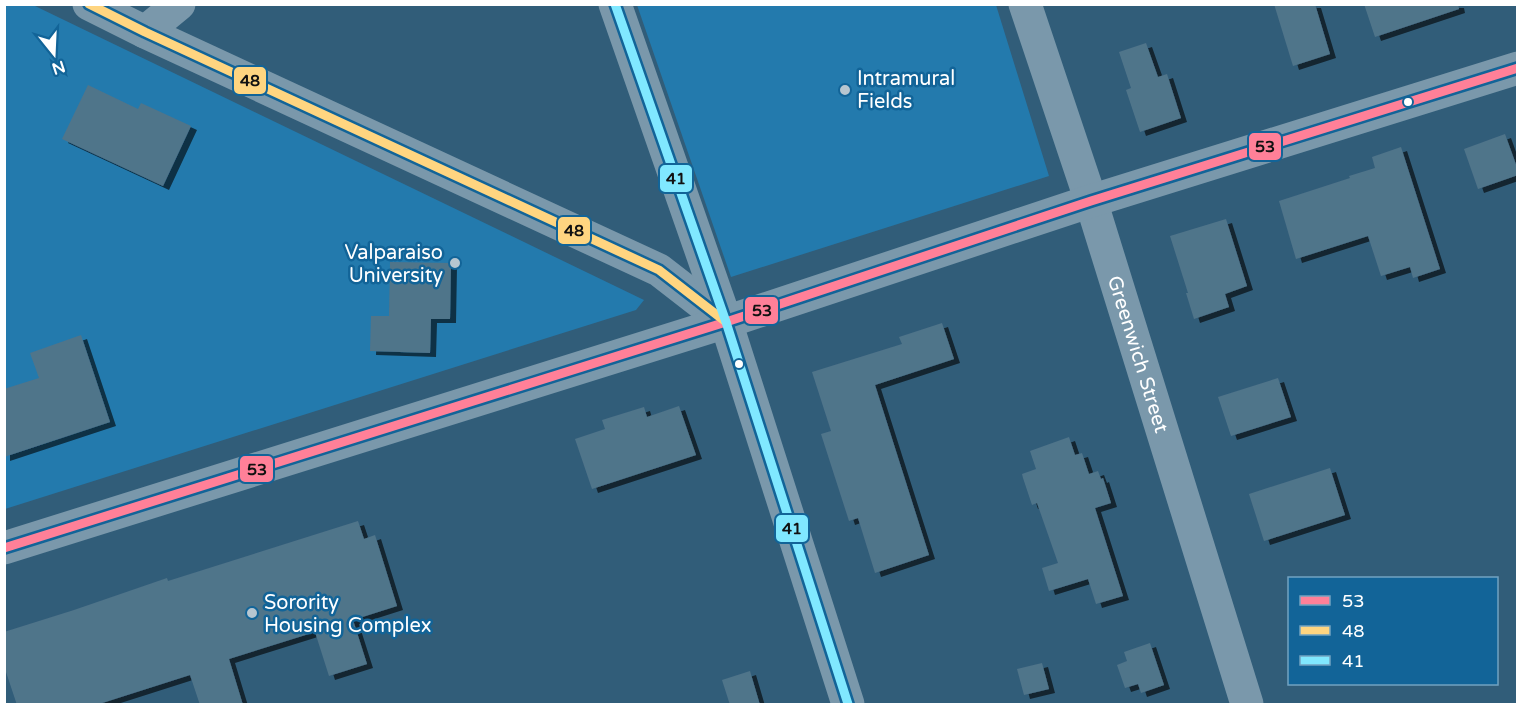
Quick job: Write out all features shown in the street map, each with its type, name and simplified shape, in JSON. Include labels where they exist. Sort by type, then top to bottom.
[{"type":"street","points":[[89,4],[659,270],[726,322]]},
{"type":"street","points":[[145,32],[179,4]]},
{"type":"street","points":[[615,4],[726,322],[848,705]]},
{"type":"street","name":"Greenwich Street","points":[[1025,4],[1091,201],[1247,705]]},
{"type":"street","points":[[4,548],[726,322],[1091,201],[1518,68]]},
{"type":"shaded area","points":[[5,5],[33,5],[644,300],[636,310],[5,509]]},
{"type":"shaded area","name":"Intramural Fields","points":[[637,5],[996,5],[1049,176],[731,277]]},
{"type":"building","points":[[1274,4],[1315,4],[1330,54],[1293,66]]},
{"type":"building","points":[[1364,4],[1458,4],[1459,9],[1375,37]]},
{"type":"building","points":[[1146,43],[1158,77],[1167,74],[1181,118],[1140,132],[1126,90],[1131,88],[1119,52]]},
{"type":"building","points":[[88,85],[138,109],[141,103],[191,126],[163,186],[62,139]]},
{"type":"building","points":[[1505,134],[1518,175],[1478,189],[1464,149]]},
{"type":"building","points":[[1401,147],[1440,269],[1413,278],[1410,267],[1381,276],[1368,236],[1296,259],[1279,201],[1375,168],[1372,157]]},
{"type":"building","points":[[1226,219],[1247,286],[1225,294],[1229,307],[1194,319],[1170,236]]},
{"type":"building","points":[[390,262],[451,263],[450,319],[431,319],[430,353],[370,351],[371,316],[389,316]]},
{"type":"building","points":[[942,323],[954,359],[875,385],[929,555],[875,573],[858,518],[849,521],[821,434],[831,431],[812,372],[902,344],[899,337]]},
{"type":"building","points":[[81,335],[110,422],[4,457],[4,389],[39,378],[30,353]]},
{"type":"building","points":[[1278,378],[1291,417],[1231,436],[1218,397]]},
{"type":"building","points":[[679,406],[696,455],[592,489],[575,439],[605,429],[602,420],[644,407],[647,417]]},
{"type":"building","points":[[1069,437],[1075,455],[1082,453],[1089,474],[1098,471],[1101,479],[1103,478],[1111,503],[1095,508],[1123,596],[1096,604],[1088,579],[1049,591],[1042,568],[1058,563],[1037,503],[1032,505],[1022,474],[1036,469],[1030,451]]},
{"type":"building","points":[[1330,468],[1345,515],[1264,541],[1249,494]]},
{"type":"building","name":"Sorority Housing Complex","points":[[358,521],[364,539],[375,535],[397,606],[353,620],[367,664],[329,676],[315,632],[229,659],[243,705],[200,705],[190,675],[96,705],[17,705],[4,666],[4,632],[167,578],[168,581]]},
{"type":"building","points":[[1150,643],[1164,685],[1141,693],[1138,684],[1125,688],[1117,665],[1127,661],[1124,652]]},
{"type":"building","points":[[1042,663],[1049,689],[1024,695],[1017,669]]},
{"type":"building","points":[[750,671],[760,705],[730,705],[722,680]]},
{"type":"transit line","name":"48","points":[[89,4],[659,270],[726,322]]},
{"type":"transit line","name":"41","points":[[615,4],[726,322],[848,704]]},
{"type":"transit line","name":"53","points":[[4,548],[726,322],[1091,201],[1518,68]]},
{"type":"place","name":"Intramural Fields","points":[[845,90]]},
{"type":"place","name":"Valparaiso University","points":[[455,263]]},
{"type":"place","name":"Sorority Housing Complex","points":[[252,613]]}]
